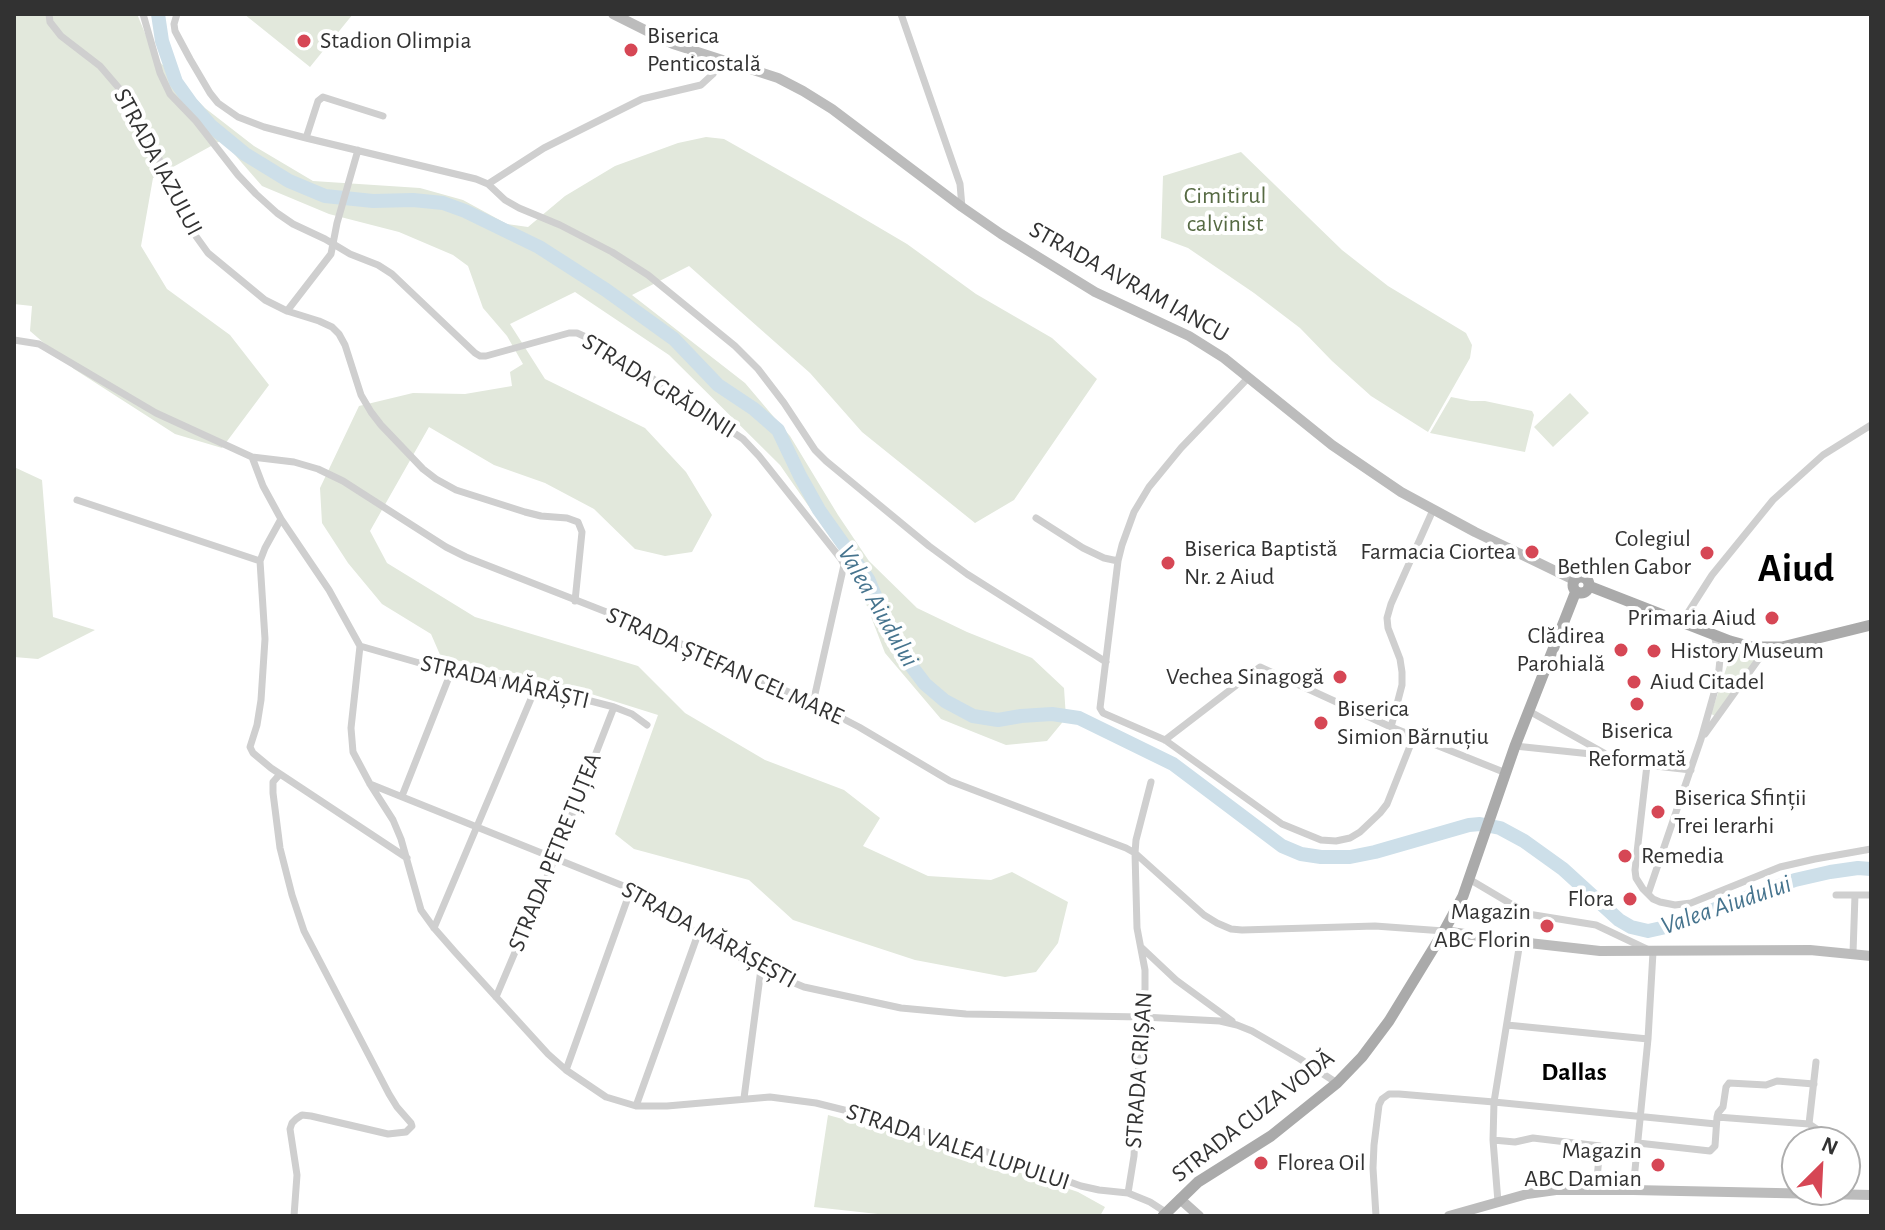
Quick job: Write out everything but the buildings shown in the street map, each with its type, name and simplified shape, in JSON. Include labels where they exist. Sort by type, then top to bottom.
[{"type":"main road","name":"STRADA AVRAM IANCU","points":[[613,14],[673,44],[778,78],[803,91],[878,142],[1001,234],[1095,292],[1189,336],[1224,358],[1332,445],[1379,478],[1575,586]]},
{"type":"main road","points":[[1575,586],[1584,592],[1589,586],[1742,645],[1766,649],[1871,625]]},
{"type":"main road","name":"STRADA CUZA VODĂ","points":[[1165,1214],[1211,1172],[1271,1136],[1337,1083],[1380,1033],[1463,896],[1575,586]]},
{"type":"main road","points":[[1444,931],[1600,951],[1810,950],[1871,956]]},
{"type":"main road","points":[[1449,1216],[1541,1192],[1781,1192]]},
{"type":"main road","points":[[1180,1199],[1199,1216]]},
{"type":"street","name":"STRADA IAZULUI","points":[[49,14],[50,22],[61,36],[100,66],[124,94],[157,153],[174,200],[208,253],[265,300],[319,321],[339,334],[361,395],[371,412],[423,469],[456,490],[525,512],[578,522],[582,532],[575,601]]},
{"type":"street","name":"STRADA GRĂDINII","points":[[143,14],[164,83],[176,102],[194,118],[256,194],[277,213],[392,274],[480,356],[577,333],[599,343],[743,439],[844,565],[813,703]]},
{"type":"street","points":[[177,14],[174,24],[178,37],[210,93],[238,117],[306,138],[476,179],[488,184],[519,208],[573,231],[648,275],[735,346],[758,369],[815,450],[839,472],[967,574],[1106,662]]},
{"type":"street","points":[[901,14],[960,184],[962,207]]},
{"type":"street","points":[[488,184],[544,148],[642,99],[701,85],[713,74],[720,61]]},
{"type":"street","points":[[306,138],[318,101],[323,97],[383,116]]},
{"type":"street","points":[[287,311],[331,254],[358,150]]},
{"type":"street","name":"STRADA ȘTEFAN CEL MARE","points":[[14,340],[39,344],[156,413],[252,457],[283,460],[318,469],[352,486],[466,557],[682,644],[813,703],[950,781],[1135,853],[1204,915],[1231,929],[1375,926],[1444,931]]},
{"type":"street","points":[[1249,377],[1197,430],[1149,487],[1130,521],[1118,561],[1100,708],[1103,713],[1165,740],[1282,824],[1321,840],[1350,838],[1380,813],[1414,736]]},
{"type":"street","points":[[1682,622],[1712,575],[1773,500],[1823,455],[1871,425]]},
{"type":"street","points":[[252,457],[281,519],[329,590],[360,646]]},
{"type":"street","points":[[77,500],[260,561]]},
{"type":"street","points":[[1391,727],[1402,672],[1387,618],[1433,510]]},
{"type":"street","points":[[1036,518],[1083,548],[1118,561]]},
{"type":"street","points":[[281,519],[260,561],[265,639],[261,700],[250,747],[261,761],[407,858]]},
{"type":"street","points":[[1648,894],[1701,739],[1720,670],[1714,635]]},
{"type":"street","name":"STRADA MĂRĂȘTI","points":[[360,646],[451,672],[536,687],[614,707],[632,714],[647,725]]},
{"type":"street","name":"STRADA VALEA LUPULUI","points":[[360,646],[351,744],[356,761],[393,820],[421,910],[496,997],[566,1070],[606,1097],[636,1106],[770,1097],[795,1099],[869,1116],[968,1145],[1081,1186],[1128,1193],[1150,1202],[1165,1214]]},
{"type":"street","points":[[1701,739],[1766,649]]},
{"type":"street","points":[[1165,740],[1260,667],[1391,727],[1506,773]]},
{"type":"street","points":[[402,796],[451,672]]},
{"type":"street","points":[[434,928],[536,687]]},
{"type":"street","name":"STRADA PETRE ȚUȚEA","points":[[496,997],[614,707]]},
{"type":"street","points":[[1529,711],[1610,756]]},
{"type":"street","points":[[1515,746],[1610,756],[1647,765],[1691,770]]},
{"type":"street","points":[[1647,765],[1635,870],[1640,884],[1660,902],[1684,905],[1794,862],[1871,849]]},
{"type":"street","points":[[280,774],[273,782],[280,848],[304,931],[389,1094],[412,1126],[406,1132],[388,1134],[311,1116],[302,1115],[296,1119],[290,1129],[297,1175],[294,1216]]},
{"type":"street","name":"STRADA CRIȘAN","points":[[1128,1193],[1134,1156],[1145,989],[1145,970],[1137,928],[1135,853],[1151,782]]},
{"type":"street","name":"STRADA MĂRĂȘEȘTI","points":[[370,784],[631,889],[698,934],[761,969],[804,987],[901,1008],[966,1014],[1220,1021],[1252,1031],[1337,1083]]},
{"type":"street","points":[[1469,879],[1528,914],[1596,925],[1653,952],[1633,1190]]},
{"type":"street","points":[[566,1070],[631,889]]},
{"type":"street","points":[[1836,895],[1871,895]]},
{"type":"street","points":[[1853,953],[1855,895]]},
{"type":"street","points":[[636,1106],[698,934]]},
{"type":"street","points":[[1498,1202],[1493,1140],[1494,1102],[1520,942]]},
{"type":"street","name":"STRADA CRIȘAN","points":[[1141,947],[1176,980],[1237,1025]]},
{"type":"street","points":[[744,1098],[761,969]]},
{"type":"street","points":[[1507,1025],[1648,1039]]},
{"type":"street","points":[[1809,1124],[1816,1062]]},
{"type":"street","points":[[1638,1143],[1710,1151],[1715,1146],[1718,1113],[1723,1107],[1729,1083],[1766,1085],[1777,1081],[1814,1084]]},
{"type":"street","points":[[1376,1216],[1373,1157],[1379,1105],[1389,1094],[1641,1116],[1812,1126]]},
{"type":"street","points":[[1493,1140],[1515,1142],[1533,1138],[1600,1146],[1596,1190]]},
{"type":"green space","points":[[14,14],[137,14],[155,57],[205,108],[254,146],[313,181],[420,188],[463,200],[507,224],[528,227],[565,196],[615,166],[678,143],[706,137],[724,139],[907,244],[976,294],[1052,338],[1097,379],[1014,500],[975,523],[862,432],[810,373],[689,266],[632,295],[745,383],[790,436],[869,561],[917,608],[1032,658],[1064,688],[1066,718],[1047,741],[1006,745],[941,719],[885,653],[853,570],[780,465],[669,355],[575,292],[510,324],[545,379],[645,428],[686,472],[712,515],[692,552],[665,556],[635,549],[594,509],[545,483],[494,465],[429,427],[370,531],[387,563],[475,617],[638,666],[685,713],[765,760],[844,790],[880,818],[863,846],[928,876],[991,880],[1012,872],[1068,902],[1058,943],[1036,972],[1005,977],[915,960],[793,920],[749,880],[634,849],[615,834],[658,715],[550,681],[441,657],[431,634],[382,604],[348,563],[322,523],[320,488],[359,406],[413,393],[465,394],[512,386],[510,372],[523,364],[507,336],[483,308],[468,266],[453,255],[399,232],[329,214],[262,186],[222,140],[153,178],[141,246],[167,289],[230,335],[269,385],[222,448],[175,434],[74,369],[30,331],[32,306],[14,304]]},
{"type":"green space","name":"Stadion Olimpia","points":[[244,14],[353,14],[310,67]]},
{"type":"green space","name":"Cimitirul calvinist","points":[[1241,152],[1342,250],[1388,286],[1466,333],[1472,345],[1470,358],[1428,432],[1371,396],[1300,328],[1254,293],[1188,248],[1161,238],[1163,176]]},
{"type":"green space","points":[[1570,393],[1589,413],[1553,447],[1534,427]]},
{"type":"green space","points":[[1451,397],[1532,411],[1534,415],[1525,452],[1430,433]]},
{"type":"green space","points":[[14,467],[42,480],[53,617],[95,630],[38,659],[14,657]]},
{"type":"green space","points":[[1725,649],[1751,655],[1754,661],[1715,716],[1711,714],[1727,666]]},
{"type":"green space","points":[[828,1115],[945,1147],[1078,1192],[1105,1207],[1100,1216],[896,1216],[814,1207]]},
{"type":"waterway","name":"Valea Aiudului","points":[[158,14],[162,41],[176,82],[211,126],[245,154],[289,181],[325,196],[443,203],[465,211],[539,247],[674,339],[718,385],[778,430],[819,510],[868,579],[906,659],[925,684],[945,701],[973,716],[998,720],[1052,714],[1079,718],[1173,764],[1282,846],[1301,854],[1350,857],[1469,825],[1500,828],[1563,869],[1619,920],[1648,931],[1795,880],[1830,872],[1871,869]]},
{"type":"place","name":"Stadion Olimpia","points":[[304,41]]},
{"type":"place","name":"Biserica Penticostală","points":[[631,50]]},
{"type":"place","name":"Farmacia Ciortea","points":[[1532,552]]},
{"type":"place","name":"Colegiul Bethlen Gabor","points":[[1707,553]]},
{"type":"place","name":"Biserica Baptistă Nr. 2 Aiud","points":[[1168,563]]},
{"type":"place","name":"Primaria Aiud","points":[[1772,618]]},
{"type":"place","name":"Clădirea Parohială","points":[[1621,650]]},
{"type":"place","name":"History Museum","points":[[1654,651]]},
{"type":"place","name":"Vechea Sinagogă","points":[[1340,677]]},
{"type":"place","name":"Aiud Citadel","points":[[1634,682]]},
{"type":"place","name":"Biserica Reformată","points":[[1637,704]]},
{"type":"place","name":"Biserica Simion Bărnuțiu","points":[[1321,723]]},
{"type":"place","name":"Biserica Sfinții Trei Ierarhi","points":[[1658,812]]},
{"type":"place","name":"Remedia","points":[[1625,856]]},
{"type":"place","name":"Flora","points":[[1630,899]]},
{"type":"place","name":"Magazin ABC Florin","points":[[1547,926]]},
{"type":"place","name":"Florea Oil","points":[[1261,1163]]},
{"type":"place","name":"Magazin ABC Damian","points":[[1658,1165]]},
{"type":"district","name":"Aiud","points":[[1796,569]]},
{"type":"district","name":"Dallas","points":[[1574,1072]]}]
